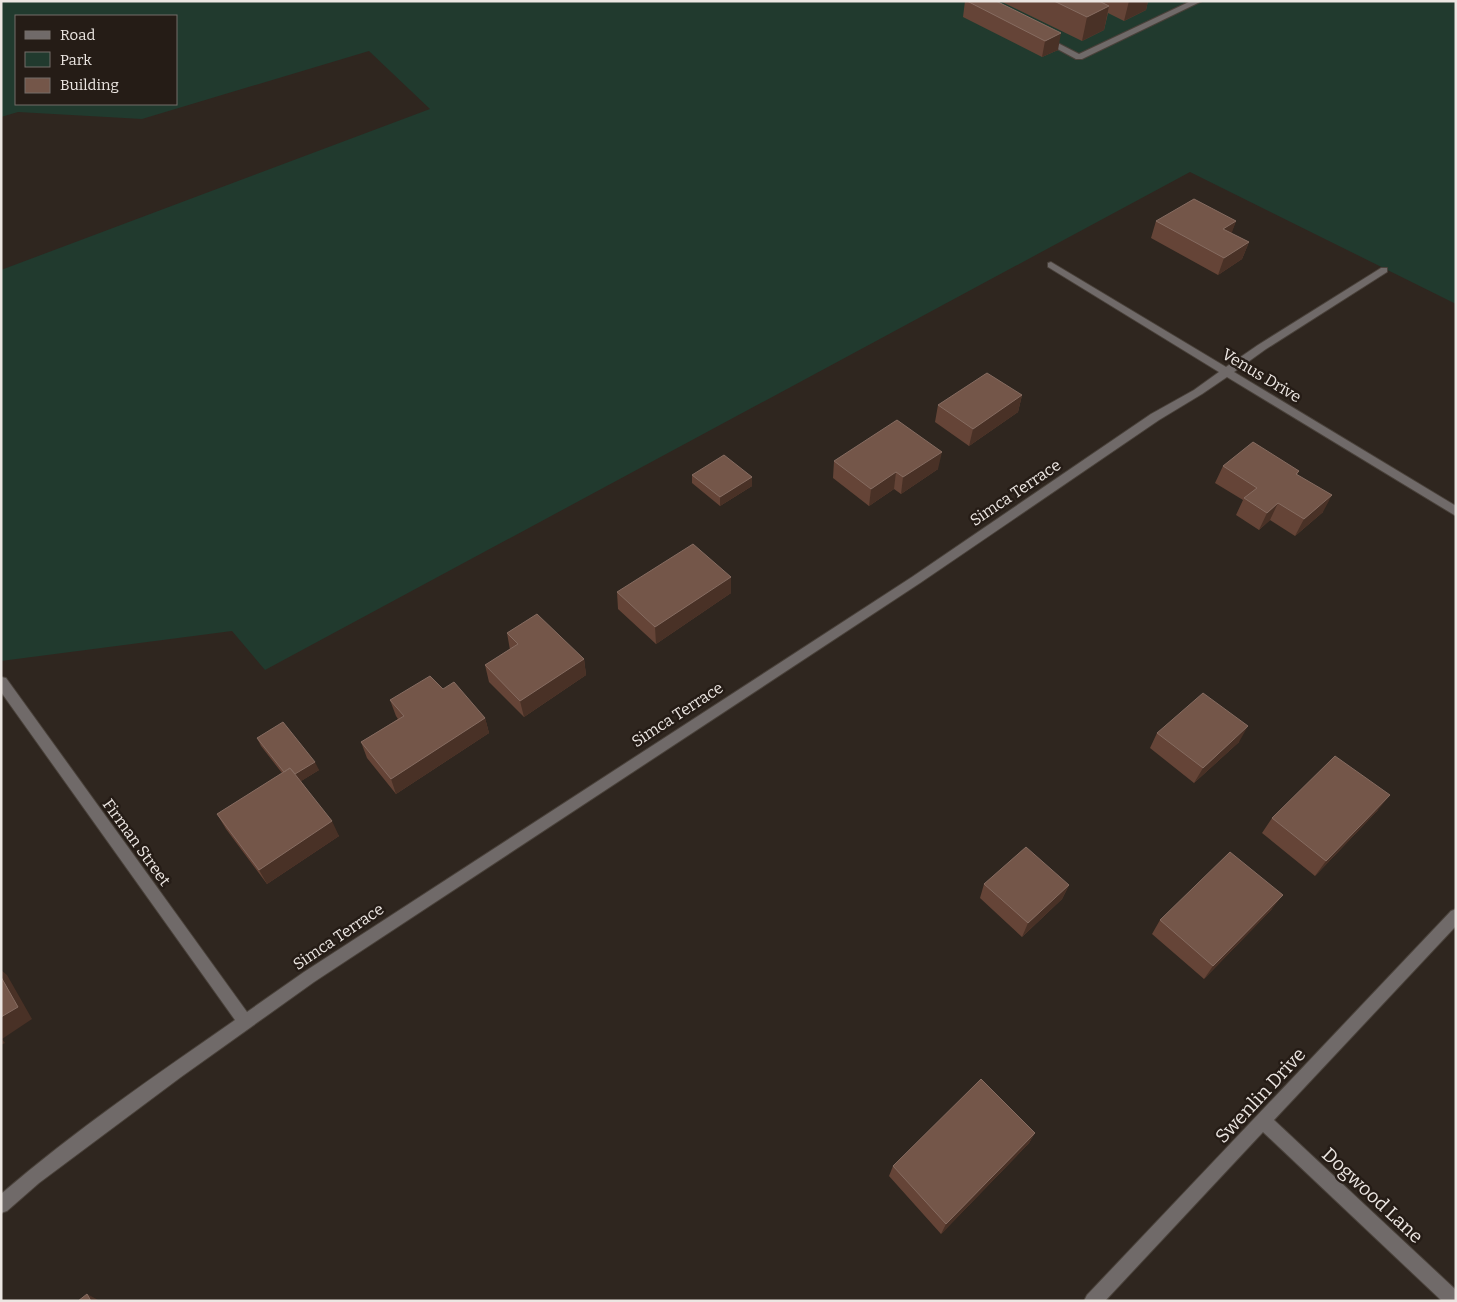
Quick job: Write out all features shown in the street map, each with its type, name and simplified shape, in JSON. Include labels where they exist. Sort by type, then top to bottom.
[{"type":"street","points":[[1036,36],[1079,57],[1198,1]]},
{"type":"street","name":"Venus Drive","points":[[1051,265],[1456,512]]},
{"type":"street","name":"Simca Terrace","points":[[1,1205],[65,1153],[175,1071],[245,1022],[472,869],[916,580],[1155,417],[1198,392],[1262,347],[1384,270]]},
{"type":"street","name":"Firman Street","points":[[1,682],[245,1022]]},
{"type":"street","name":"Swenlin Drive","points":[[1094,1301],[1456,916]]},
{"type":"street","name":"Dogwood Lane","points":[[1262,1121],[1455,1301]]},
{"type":"green space","points":[[1,1],[1456,1],[1456,304],[1190,172],[265,670],[232,631],[1,661],[1,270],[430,109],[369,51],[142,119],[18,112],[1,117]]},
{"type":"building","points":[[967,1],[996,1],[1061,33],[1045,41]]},
{"type":"building","points":[[1054,1],[1099,1],[1109,6],[1087,17]]},
{"type":"building","points":[[1194,199],[1236,221],[1223,229],[1249,242],[1224,258],[1156,221]]},
{"type":"building","points":[[987,373],[1022,395],[973,429],[938,405]]},
{"type":"building","points":[[897,420],[942,452],[903,477],[896,472],[871,489],[834,461]]},
{"type":"building","points":[[1253,442],[1299,471],[1296,474],[1332,495],[1304,519],[1278,503],[1267,513],[1244,498],[1257,488],[1223,466]]},
{"type":"building","points":[[724,455],[752,477],[720,497],[692,475]]},
{"type":"building","points":[[693,544],[731,577],[655,627],[617,592]]},
{"type":"building","points":[[537,614],[584,659],[520,701],[485,665],[518,644],[507,633]]},
{"type":"building","points":[[430,676],[443,689],[454,682],[485,718],[391,779],[361,742],[404,716],[390,700]]},
{"type":"building","points":[[1203,693],[1248,726],[1203,768],[1157,733]]},
{"type":"building","points":[[283,722],[315,762],[295,774],[290,768],[284,772],[257,738]]},
{"type":"building","points":[[1335,756],[1390,795],[1326,861],[1272,818]]},
{"type":"building","points":[[290,768],[332,821],[259,870],[217,814]]},
{"type":"building","points":[[1026,847],[1069,885],[1028,923],[984,884]]},
{"type":"building","points":[[1230,852],[1283,895],[1213,966],[1160,920]]},
{"type":"building","points":[[1,977],[18,1007],[1,1017]]},
{"type":"building","points":[[981,1079],[1035,1133],[946,1224],[893,1166]]},
{"type":"building","points":[[87,1294],[91,1301],[78,1301]]}]
